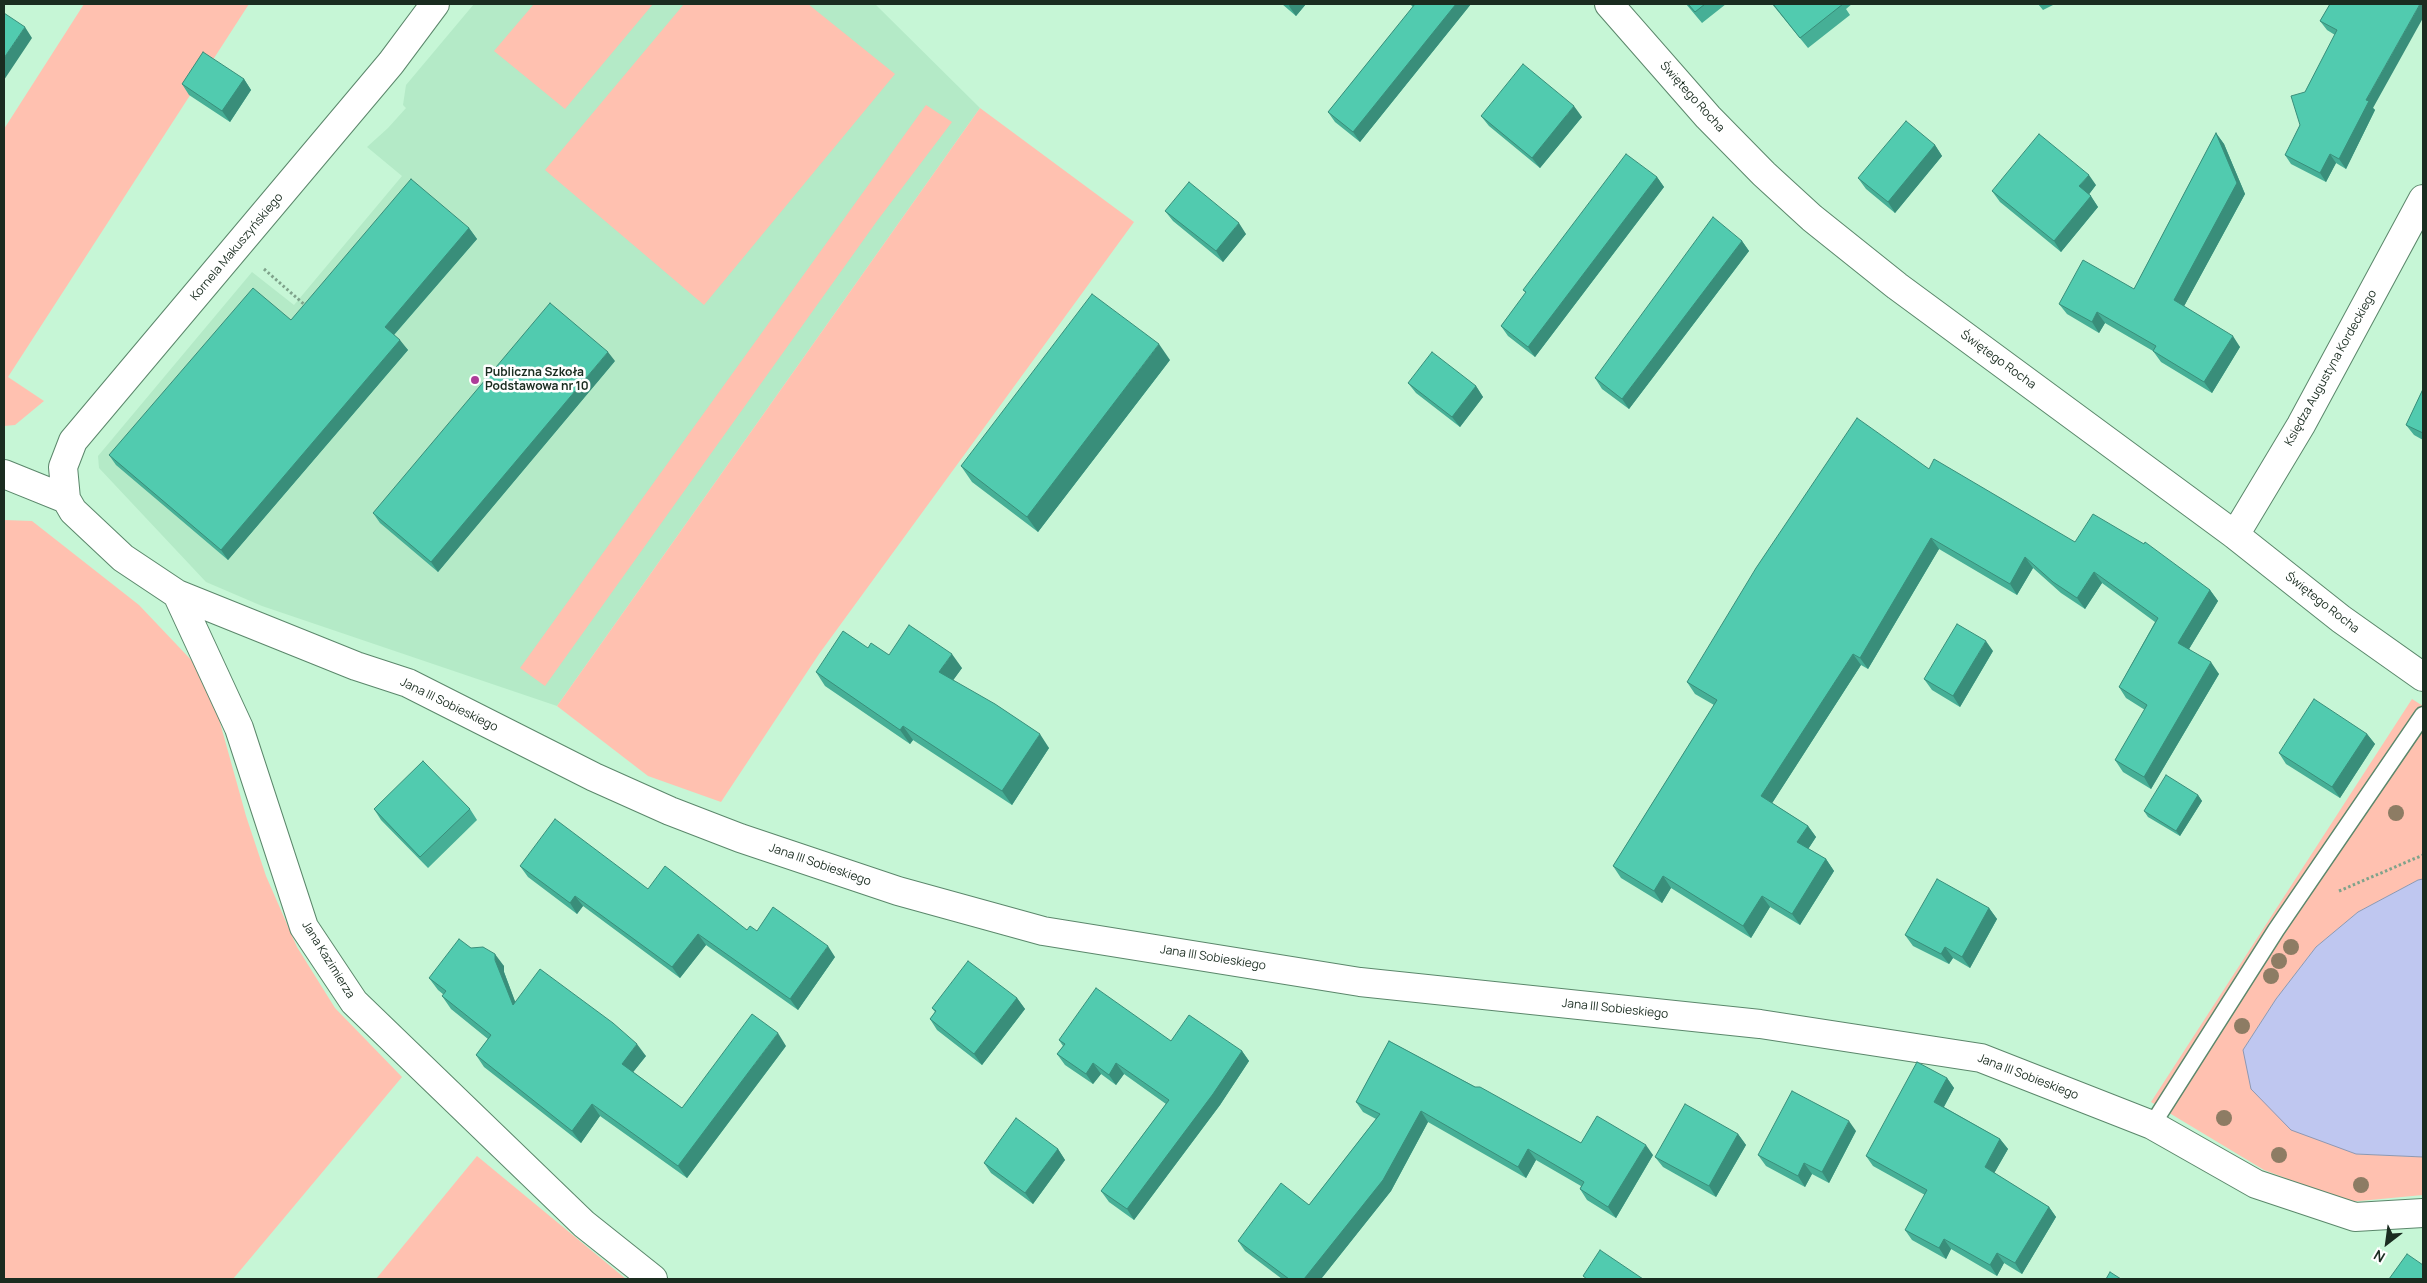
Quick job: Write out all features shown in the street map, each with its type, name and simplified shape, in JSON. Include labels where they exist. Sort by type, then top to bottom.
[{"type":"street","name":"Kornela Makuszyńskiego","points":[[66,499],[63,467],[73,441],[391,63],[435,4]]},
{"type":"street","name":"Świętego Rocha","points":[[1609,4],[1708,117],[1764,174],[1812,218],[1897,286],[2235,535],[2342,619],[2423,677]]},
{"type":"street","name":"Księdza Augustyna Kordeckiego","points":[[2235,535],[2301,425],[2423,200]]},
{"type":"street","points":[[4,474],[66,499]]},
{"type":"street","name":"Jana III Sobieskiego","points":[[66,499],[73,511],[88,527],[124,558],[177,594],[356,666],[408,683],[594,777],[670,811],[740,838],[898,891],[1043,931],[1360,982],[1760,1024],[1982,1058],[2152,1125],[2256,1184],[2354,1217],[2423,1213]]},
{"type":"street","name":"Jana Kazimierza","points":[[177,594],[239,728],[304,927],[354,1002],[584,1224],[653,1279]]},
{"type":"lane","points":[[2152,1125],[2276,930],[2423,715]]},
{"type":"path","points":[[261,266],[309,308]]},
{"type":"path","points":[[2332,894],[2423,855]]},
{"type":"shaded area","points":[[84,4],[249,4],[8,377],[44,401],[15,425],[4,426],[4,129]]},
{"type":"shaded area","name":"Publiczna Szkoła Podstawowa nr 10","points":[[474,4],[875,4],[980,108],[557,706],[262,606],[206,582],[99,468],[98,456],[252,272],[294,305],[402,176],[367,147],[406,108],[403,105],[406,85]]},
{"type":"shaded area","points":[[534,4],[653,4],[565,109],[494,51]]},
{"type":"shaded area","points":[[684,4],[808,4],[895,74],[704,305],[545,170]]},
{"type":"shaded area","points":[[926,105],[952,122],[877,221],[545,686],[520,668]]},
{"type":"shaded area","points":[[980,108],[1134,222],[819,654],[721,802],[648,776],[557,706]]},
{"type":"shaded area","points":[[4,520],[32,521],[139,605],[195,664],[219,719],[246,816],[266,876],[297,947],[335,1008],[402,1077],[233,1279],[4,1279]]},
{"type":"shaded area","points":[[2412,699],[2423,706],[2423,879],[2358,912],[2316,947],[2276,999],[2243,1050],[2356,1154],[2423,1157],[2423,1195],[2349,1202],[2264,1170],[2151,1102]]},
{"type":"shaded area","points":[[477,1156],[626,1279],[376,1279]]},
{"type":"water","points":[[2423,879],[2423,1157],[2356,1154],[2291,1130],[2251,1089],[2243,1050],[2276,999],[2316,947],[2358,912]]},
{"type":"building","points":[[1415,4],[1456,4],[1353,132],[1328,112]]},
{"type":"building","points":[[1688,4],[1705,4],[1695,12]]},
{"type":"building","points":[[1773,4],[1843,4],[1800,38]]},
{"type":"building","points":[[2330,4],[2420,4],[2366,100],[2369,101],[2339,159],[2330,154],[2320,173],[2285,155],[2300,125],[2291,96],[2305,92],[2337,30],[2320,21]]},
{"type":"building","points":[[4,13],[25,27],[4,58]]},
{"type":"building","points":[[203,52],[244,79],[222,111],[182,84]]},
{"type":"building","points":[[1523,64],[1574,106],[1532,158],[1481,116]]},
{"type":"building","points":[[1906,121],[1935,145],[1888,202],[1858,178]]},
{"type":"building","points":[[2216,133],[2237,183],[2174,300],[2233,336],[2204,382],[2153,351],[2156,346],[2097,312],[2092,322],[2059,304],[2083,260],[2134,289]]},
{"type":"building","points":[[2039,134],[2089,175],[2079,186],[2091,196],[2054,241],[1992,191]]},
{"type":"building","points":[[1626,154],[1657,177],[1528,347],[1501,326],[1526,292],[1523,290]]},
{"type":"building","points":[[411,179],[469,228],[385,327],[400,340],[221,550],[109,455],[253,288],[291,320]]},
{"type":"building","points":[[1189,182],[1239,223],[1216,251],[1165,211]]},
{"type":"building","points":[[1713,217],[1742,241],[1622,399],[1595,378]]},
{"type":"building","points":[[1092,294],[1159,344],[1027,517],[961,466]]},
{"type":"building","points":[[550,303],[608,352],[431,562],[373,513]]},
{"type":"building","points":[[1432,352],[1476,386],[1452,417],[1408,383]]},
{"type":"building","points":[[2423,389],[2423,433],[2406,425]]},
{"type":"building","points":[[1857,418],[1929,469],[1934,459],[2075,542],[2093,514],[2144,544],[2145,542],[2210,590],[2178,643],[2211,662],[2144,777],[2115,760],[2147,705],[2119,687],[2158,618],[2094,572],[2077,598],[2053,582],[2025,557],[2010,584],[1931,538],[1860,658],[1853,654],[1761,796],[1808,826],[1797,842],[1826,859],[1792,914],[1762,896],[1743,926],[1663,876],[1654,891],[1613,866],[1717,700],[1687,682],[1756,568]]},
{"type":"building","points":[[1957,624],[1986,641],[1953,696],[1924,679]]},
{"type":"building","points":[[909,625],[952,654],[939,672],[995,704],[1040,734],[1002,791],[903,726],[900,730],[816,672],[843,631],[868,648],[871,643],[889,655]]},
{"type":"building","points":[[2314,699],[2367,734],[2332,787],[2279,753]]},
{"type":"building","points":[[423,761],[470,809],[420,857],[374,809]]},
{"type":"building","points":[[2166,775],[2198,795],[2176,831],[2144,811]]},
{"type":"building","points":[[555,819],[648,889],[665,866],[747,930],[750,926],[757,931],[773,907],[828,946],[790,999],[698,934],[672,967],[575,896],[570,903],[520,866]]},
{"type":"building","points":[[1937,879],[1989,908],[1962,957],[1945,947],[1941,954],[1905,935]]},
{"type":"building","points":[[459,939],[471,948],[483,947],[495,954],[495,960],[513,1005],[540,969],[613,1023],[637,1044],[622,1064],[682,1108],[752,1014],[778,1033],[678,1166],[592,1104],[572,1131],[476,1055],[491,1035],[442,996],[446,991],[429,978]]},
{"type":"building","points":[[968,961],[1017,998],[974,1054],[930,1019],[936,1011],[932,1008]]},
{"type":"building","points":[[1096,988],[1171,1041],[1189,1015],[1242,1051],[1213,1094],[1127,1209],[1101,1191],[1169,1100],[1116,1063],[1109,1075],[1093,1063],[1086,1074],[1057,1054],[1065,1044],[1059,1040]]},
{"type":"building","points":[[1389,1041],[1475,1087],[1480,1087],[1581,1143],[1597,1116],[1646,1145],[1608,1207],[1580,1189],[1584,1182],[1528,1149],[1518,1167],[1421,1111],[1383,1180],[1304,1279],[1289,1279],[1238,1241],[1281,1183],[1309,1205],[1380,1114],[1356,1102]]},
{"type":"building","points":[[1917,1062],[1947,1078],[1934,1102],[2000,1139],[1985,1167],[2049,1207],[2015,1263],[1997,1253],[1990,1265],[1944,1239],[1939,1248],[1905,1230],[1927,1190],[1866,1156]]},
{"type":"building","points":[[1792,1091],[1849,1121],[1822,1172],[1804,1163],[1798,1176],[1758,1155]]},
{"type":"building","points":[[1685,1104],[1738,1134],[1709,1186],[1655,1157]]},
{"type":"building","points":[[1016,1118],[1058,1149],[1025,1193],[984,1163]]},
{"type":"building","points":[[1600,1250],[1643,1279],[1587,1279],[1583,1276]]},
{"type":"building","points":[[2407,1254],[2423,1265],[2423,1279],[2389,1279]]},
{"type":"building","points":[[2110,1272],[2121,1279],[2106,1279]]},
{"type":"place","name":"Publiczna Szkoła Podstawowa nr 10","points":[[475,380]]}]
